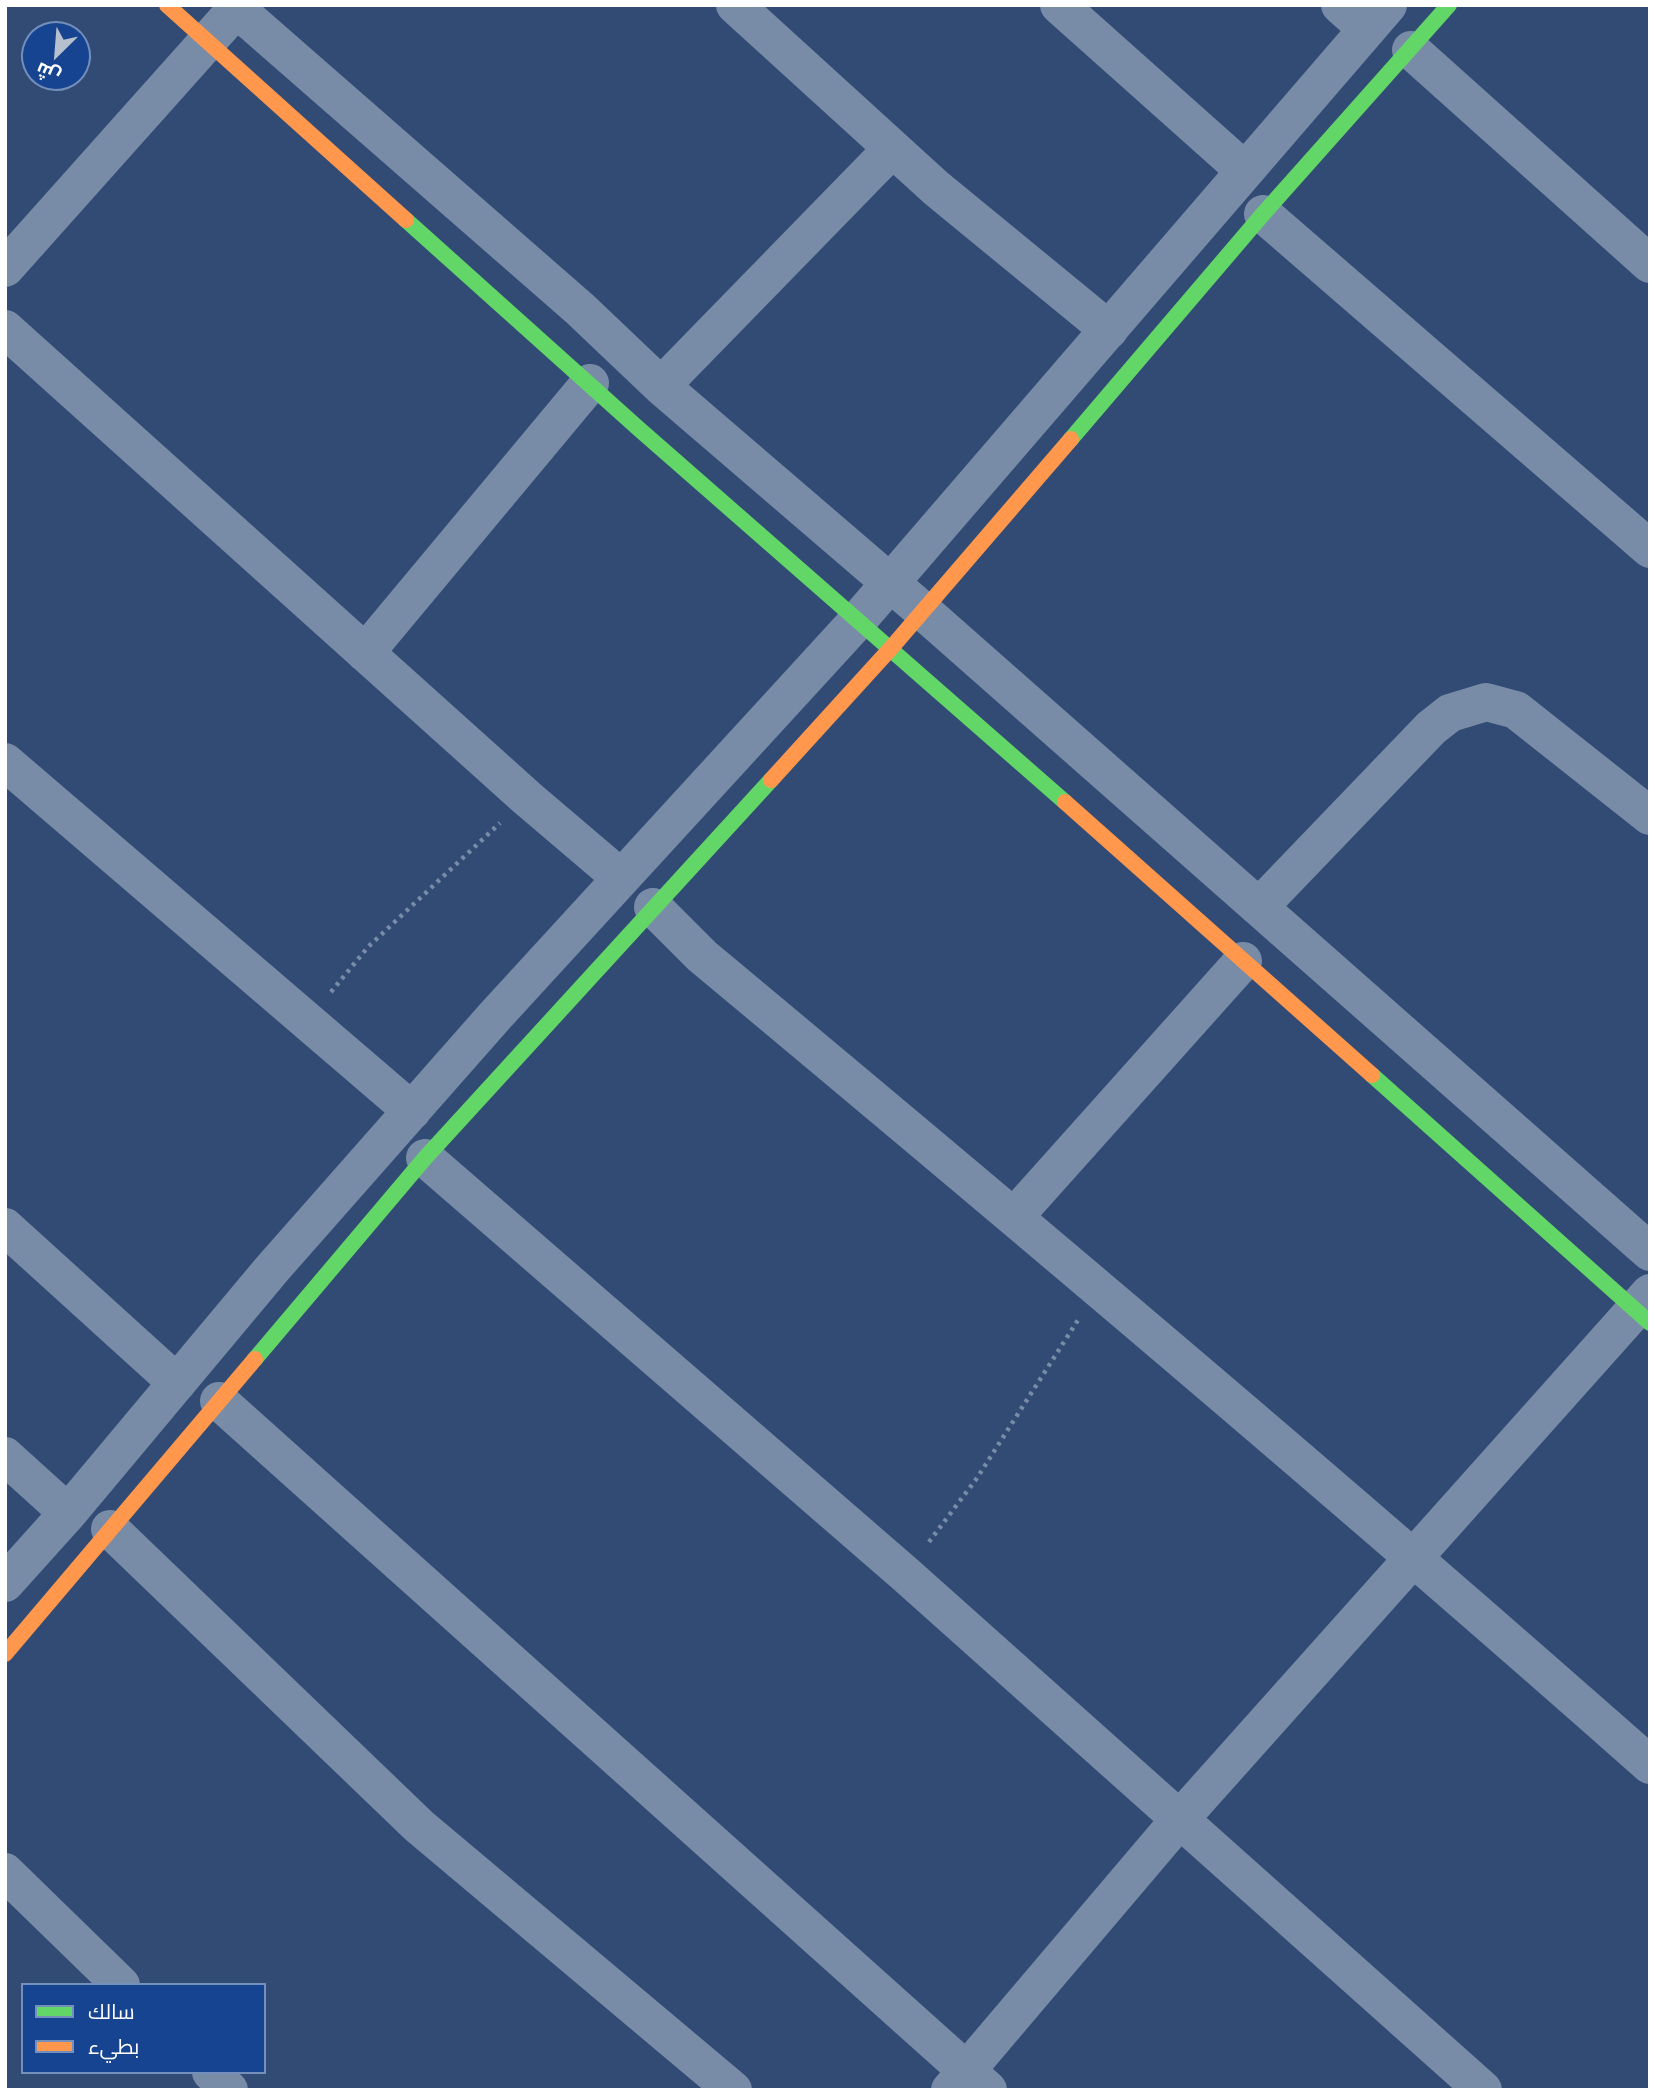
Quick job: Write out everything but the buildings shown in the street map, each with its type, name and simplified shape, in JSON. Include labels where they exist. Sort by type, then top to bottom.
[{"type":"street","points":[[167,5],[1243,961],[1644,1309],[1414,1556],[1180,1819],[968,2083],[219,1401]]},
{"type":"street","points":[[735,5],[892,149],[1109,330]]},
{"type":"street","points":[[1059,5],[1244,170]]},
{"type":"street","points":[[5,1654],[425,1158],[892,647],[1263,214],[1449,5]]},
{"type":"street","points":[[5,268],[208,43],[236,7],[580,309],[661,386],[923,611],[1650,1252]]},
{"type":"street","points":[[5,1583],[412,1111],[859,619],[1244,170],[1365,13]]},
{"type":"street","points":[[1411,50],[1650,264]]},
{"type":"street","points":[[661,386],[892,149]]},
{"type":"street","points":[[1263,214],[1650,549]]},
{"type":"street","points":[[5,328],[527,798],[621,878]]},
{"type":"street","points":[[365,653],[590,383]]},
{"type":"street","points":[[1258,907],[1431,728],[1450,713],[1486,702],[1516,709],[1650,816]]},
{"type":"street","points":[[5,762],[412,1111]]},
{"type":"street","points":[[653,907],[702,956],[1099,1287],[1414,1556],[1650,1765]]},
{"type":"street","points":[[1014,1217],[1243,961]]},
{"type":"street","points":[[425,1158],[905,1574],[1483,2090]]},
{"type":"street","points":[[5,1227],[177,1383]]},
{"type":"street","points":[[5,1456],[68,1513]]},
{"type":"street","points":[[110,1529],[419,1826],[733,2090]]},
{"type":"street","points":[[5,1872],[119,1983]]},
{"type":"street","points":[[213,2074],[229,2090]]},
{"type":"path","points":[[307,1023],[368,947],[527,798]]},
{"type":"path","points":[[905,1574],[978,1478],[1099,1287]]},
{"type":"traffic: fast","points":[[1071,439],[1263,214],[1449,5]]},
{"type":"traffic: fast","points":[[406,220],[639,429],[1065,802]]},
{"type":"traffic: fast","points":[[255,1359],[425,1158],[771,780]]},
{"type":"traffic: fast","points":[[1372,1075],[1650,1323]]},
{"type":"traffic: slow","points":[[167,5],[406,220]]},
{"type":"traffic: slow","points":[[771,780],[892,647],[1071,439]]},
{"type":"traffic: slow","points":[[1065,802],[1372,1075]]},
{"type":"traffic: slow","points":[[5,1654],[255,1359]]}]
